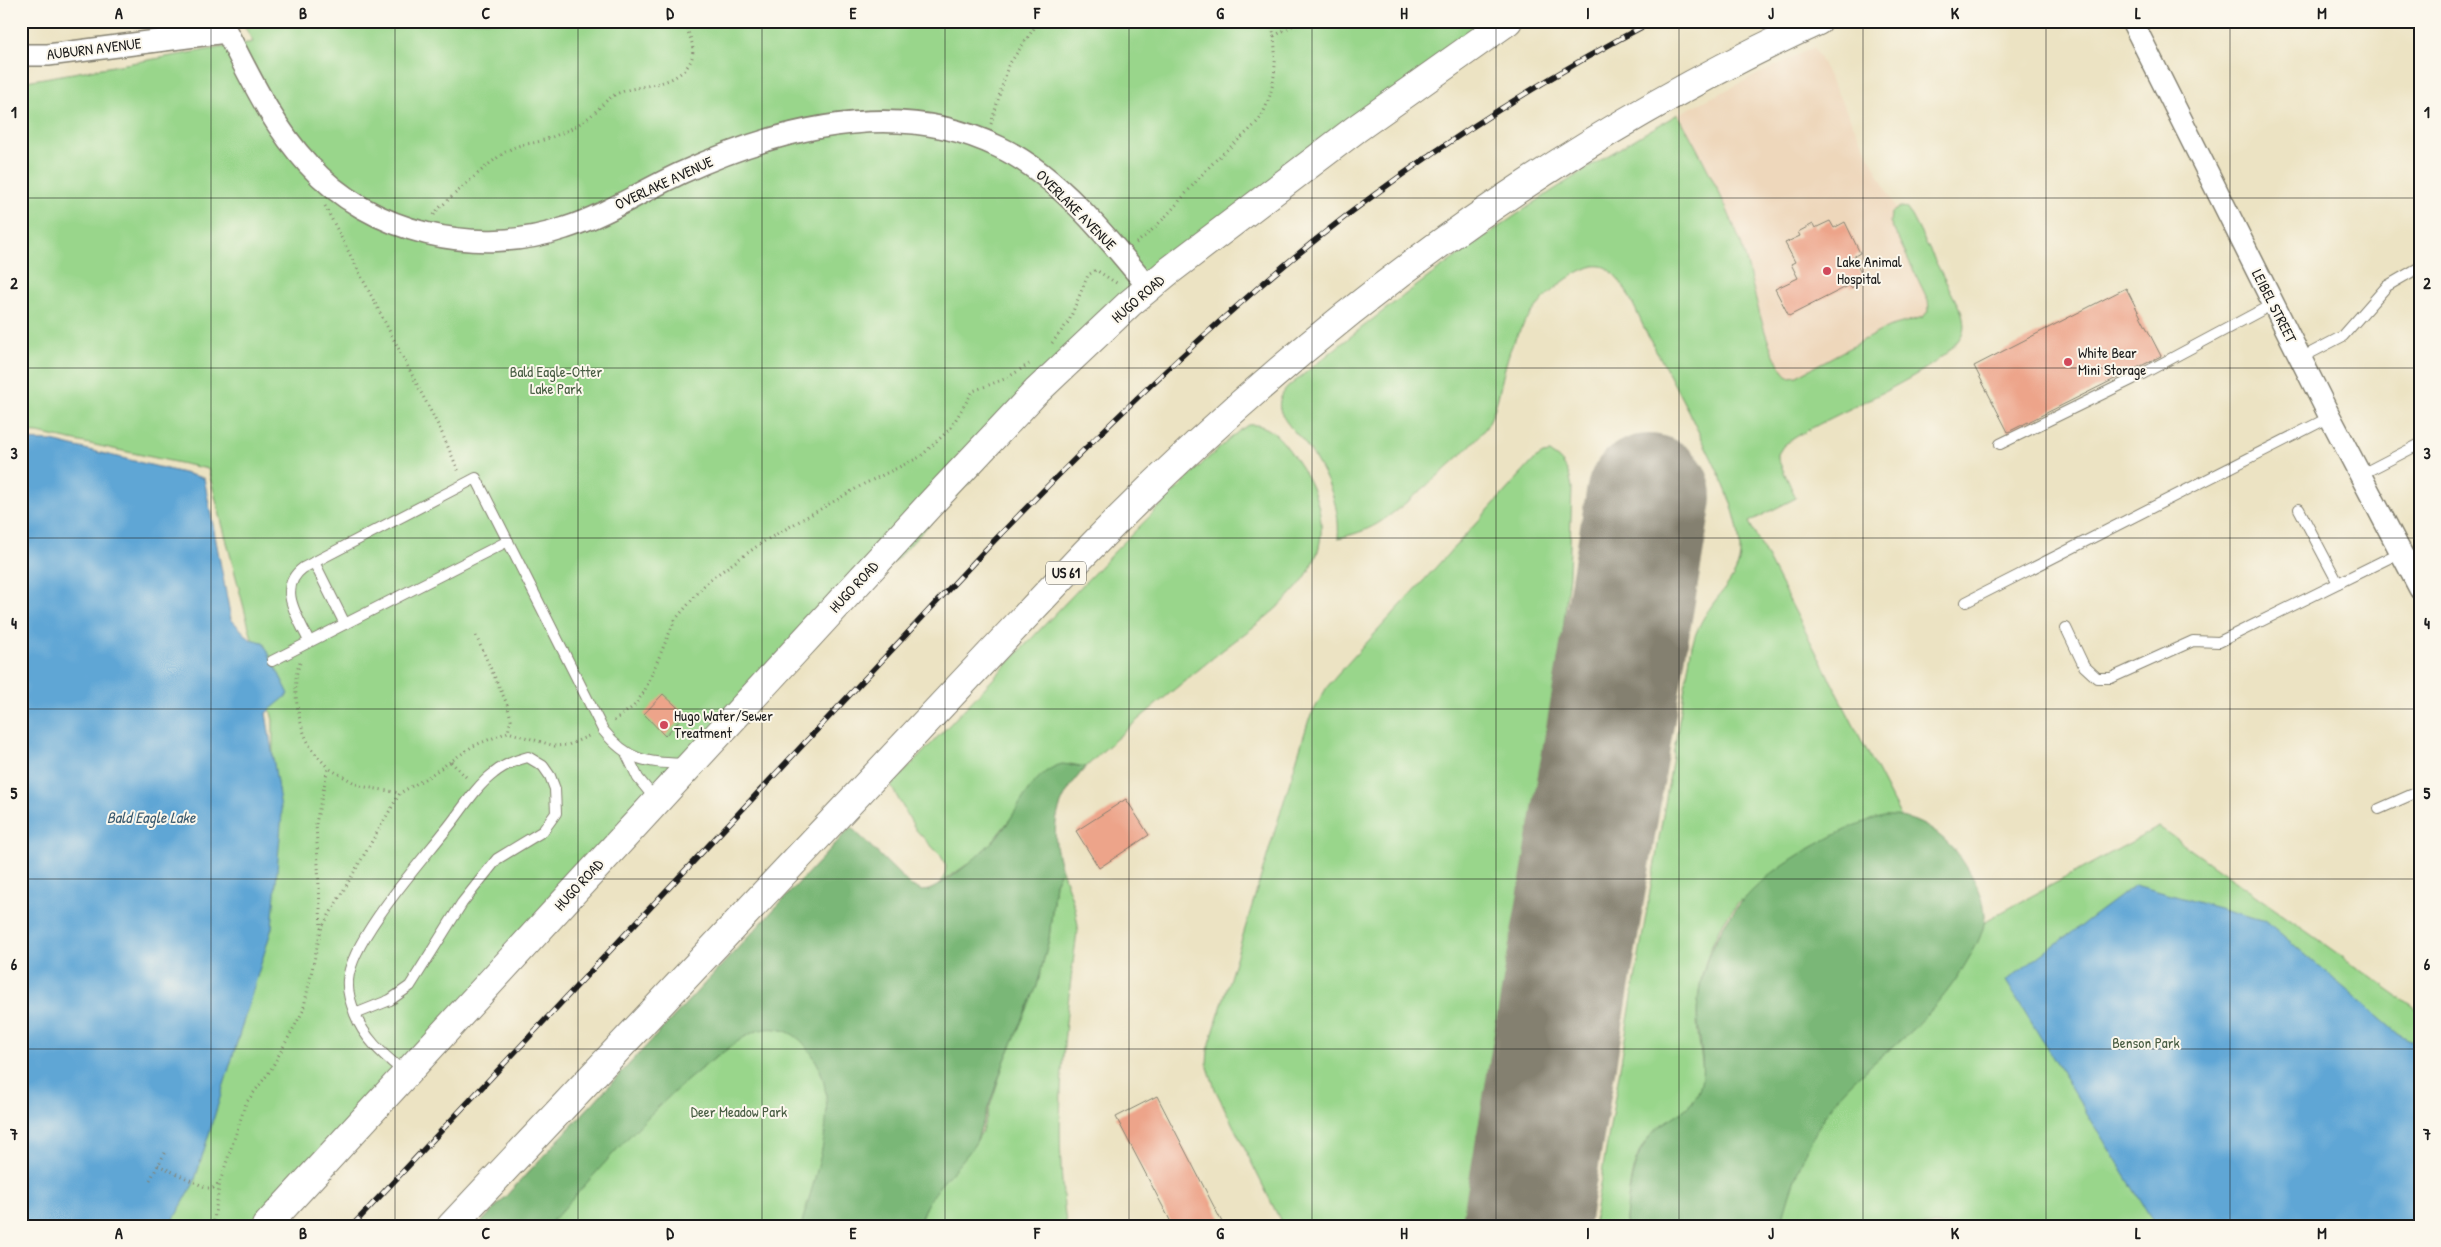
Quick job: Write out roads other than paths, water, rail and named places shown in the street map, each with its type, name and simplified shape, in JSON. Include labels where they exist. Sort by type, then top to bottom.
[{"type":"main road","name":"HUGO ROAD","points":[[266,1226],[970,461],[1036,392],[1149,288],[1356,129],[1508,21]]},
{"type":"main road","name":"US 61","points":[[452,1226],[1091,547],[1175,463],[1250,394],[1380,288],[1467,224],[1533,179],[1680,90],[1818,21]]},
{"type":"street","name":"LEIBEL STREET","points":[[2132,21],[2330,417],[2360,475],[2407,555],[2420,589]]},
{"type":"street","name":"OVERLAKE AVENUE","points":[[224,27],[284,136],[309,166],[328,183],[363,208],[394,224],[422,232],[457,240],[491,241],[530,237],[564,229],[587,220],[683,172],[752,146],[834,125],[869,121],[905,121],[939,125],[986,141],[1030,165],[1059,188],[1149,288]]},
{"type":"street","name":"AUBURN AVENUE","points":[[21,55],[48,55],[224,27]]},
{"type":"lane","points":[[2301,358],[2343,336],[2387,286],[2420,267]]},
{"type":"lane","points":[[2000,444],[2133,379],[2273,304]]},
{"type":"lane","points":[[1966,602],[2330,417]]},
{"type":"lane","points":[[2360,475],[2420,444]]},
{"type":"lane","points":[[309,641],[289,597],[294,575],[314,562],[476,478],[603,730],[613,743],[628,755],[655,762],[690,765]]},
{"type":"lane","points":[[2299,509],[2338,583]]},
{"type":"lane","points":[[272,660],[508,541]]},
{"type":"lane","points":[[2066,628],[2084,666],[2097,678],[2111,678],[2193,641],[2219,642],[2338,583],[2407,555]]},
{"type":"lane","points":[[314,562],[345,624]]},
{"type":"lane","points":[[628,755],[638,778],[657,801]]},
{"type":"lane","points":[[355,1014],[390,1000],[410,986],[462,902],[498,859],[543,831],[556,813],[555,789],[550,776],[542,766],[528,757],[513,761],[494,772],[478,788],[402,885],[358,948],[348,980],[350,1000],[355,1014],[360,1028],[375,1048],[405,1073]]},
{"type":"lane","points":[[2379,809],[2420,791]]},
{"type":"water","name":"Bald Eagle Lake","points":[[21,440],[52,441],[204,478],[231,619],[250,639],[263,642],[289,694],[266,713],[282,814],[272,928],[194,1183],[170,1226],[21,1226]]},
{"type":"water","points":[[2135,885],[2266,921],[2397,1033],[2420,1046],[2420,1226],[2156,1226],[2006,981]]},
{"type":"railway","points":[[352,1226],[991,544],[1087,447],[1185,353],[1298,254],[1395,180],[1445,145],[1547,80],[1653,21]]},
{"type":"place","name":"Lake Animal Hospital","points":[[1827,271]]},
{"type":"place","name":"White Bear Mini Storage","points":[[2068,362]]},
{"type":"place","name":"Hugo Water/Sewer Treatment","points":[[664,725]]},
{"type":"park label","name":"Bald Eagle-Otter Lake Park","points":[[556,380]]},
{"type":"park label","name":"Benson Park","points":[[2146,1043]]},
{"type":"park label","name":"Deer Meadow Park","points":[[739,1112]]}]
